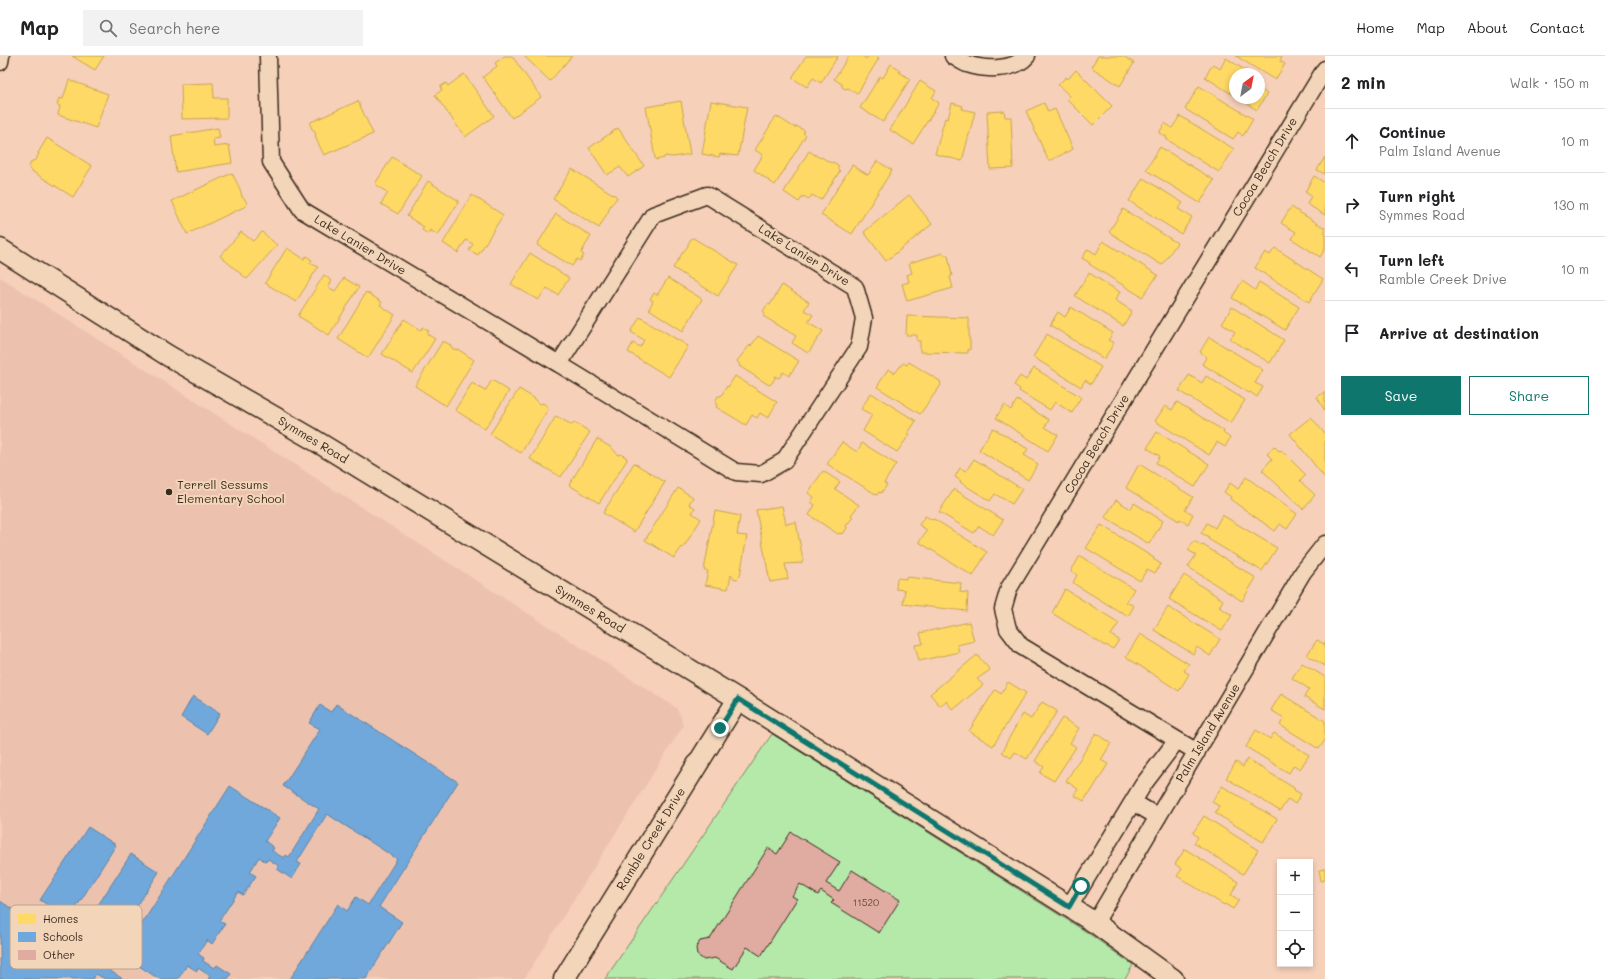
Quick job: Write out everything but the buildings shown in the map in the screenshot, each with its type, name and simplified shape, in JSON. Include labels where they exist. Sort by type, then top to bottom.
[{"type":"street","points":[[0,62],[1,56]]},
{"type":"street","name":"Lake Lanier Drive","points":[[268,56],[271,162],[302,210],[736,472],[761,474],[784,461],[859,347],[864,318],[855,287],[707,194],[653,215],[559,364]]},
{"type":"street","points":[[953,56],[966,64],[986,68],[1007,67],[1024,60],[1027,56]]},
{"type":"street","name":"Cocoa Beach Drive","points":[[1197,752],[1021,646],[1008,629],[1003,609],[1009,588],[1325,69]]},
{"type":"street","name":"Symmes Road","points":[[0,249],[167,354],[318,442],[738,699],[1069,907],[1173,979]]},
{"type":"street","name":"Palm Island Avenue","points":[[1095,924],[1303,572],[1325,544]]},
{"type":"street","name":"Ramble Creek Drive","points":[[564,979],[738,699]]},
{"type":"street","name":"Palm Island Avenue","points":[[1069,907],[1143,785],[1177,740]]},
{"type":"street","points":[[1133,802],[1158,817]]},
{"type":"shaded area","name":"Terrell Sessums Elementary School","points":[[0,277],[675,707],[680,714],[683,726],[524,979],[0,979]]},
{"type":"green space","points":[[772,734],[1088,933],[1133,965],[1125,979],[605,979]]},
{"type":"place","name":"Terrell Sessums Elementary School","points":[[169,492]]},
{"type":"route","points":[[720,728],[738,699],[1069,907],[1081,886]]}]
